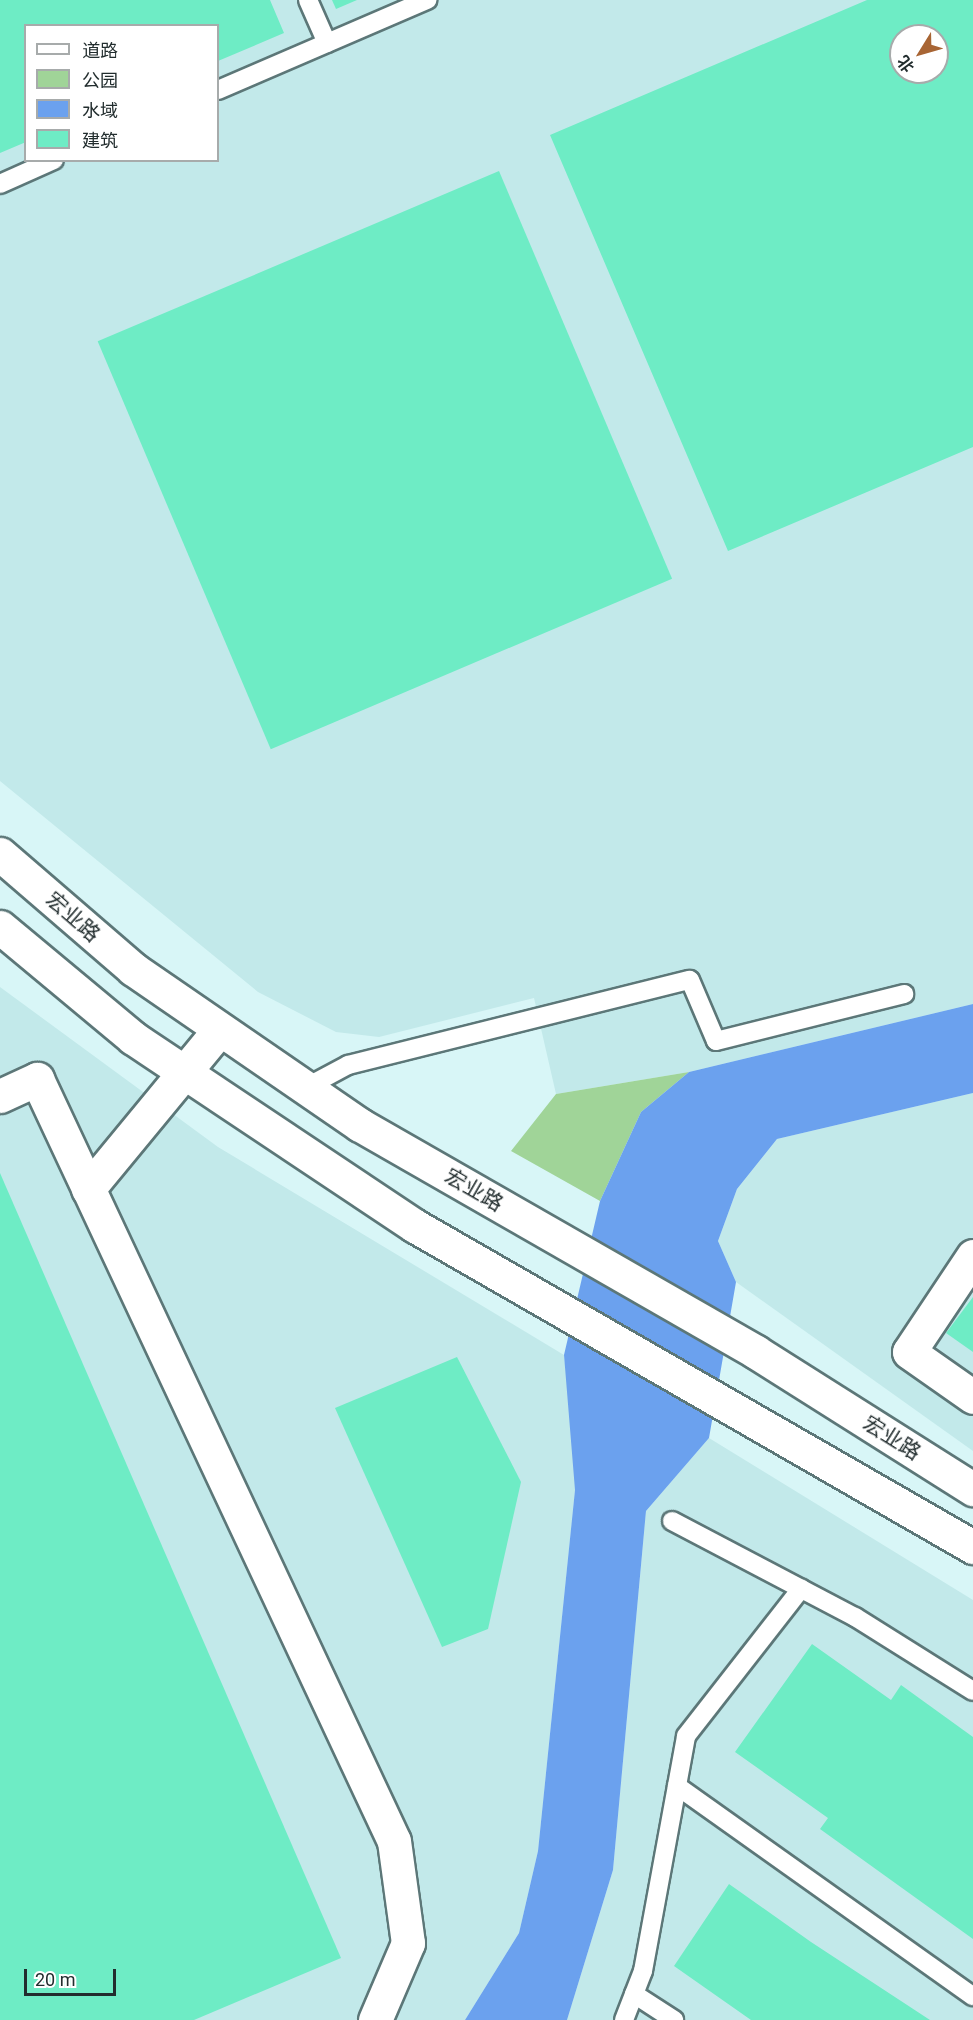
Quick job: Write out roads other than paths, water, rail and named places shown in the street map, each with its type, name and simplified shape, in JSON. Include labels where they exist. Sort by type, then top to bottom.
[{"type":"street","name":"宏业路","points":[[0,854],[133,969],[360,1125],[756,1352],[973,1489]]},
{"type":"street","points":[[0,927],[133,1038],[414,1226],[973,1547]]},
{"type":"street","points":[[88,1189],[182,1071],[220,1029]]},
{"type":"street","points":[[0,1096],[37,1079],[394,1841],[408,1943],[375,2020]]},
{"type":"street","points":[[973,1256],[909,1352],[973,1397]]},
{"type":"lane","points":[[308,0],[327,43]]},
{"type":"lane","points":[[219,90],[427,0]]},
{"type":"lane","points":[[0,184],[50,162]]},
{"type":"lane","points":[[305,1088],[348,1065],[690,980],[716,1041],[904,994]]},
{"type":"lane","points":[[672,1521],[801,1589],[973,1691]]},
{"type":"lane","points":[[624,2020],[643,1971],[686,1736],[801,1589]]},
{"type":"lane","points":[[677,1786],[973,1996]]},
{"type":"lane","points":[[634,1994],[674,2020]]},
{"type":"water","points":[[973,1004],[973,1093],[777,1139],[737,1189],[718,1241],[736,1282],[709,1438],[646,1511],[613,1870],[567,2020],[465,2020],[519,1933],[538,1851],[575,1490],[564,1355],[600,1201],[641,1112],[689,1072]]}]
